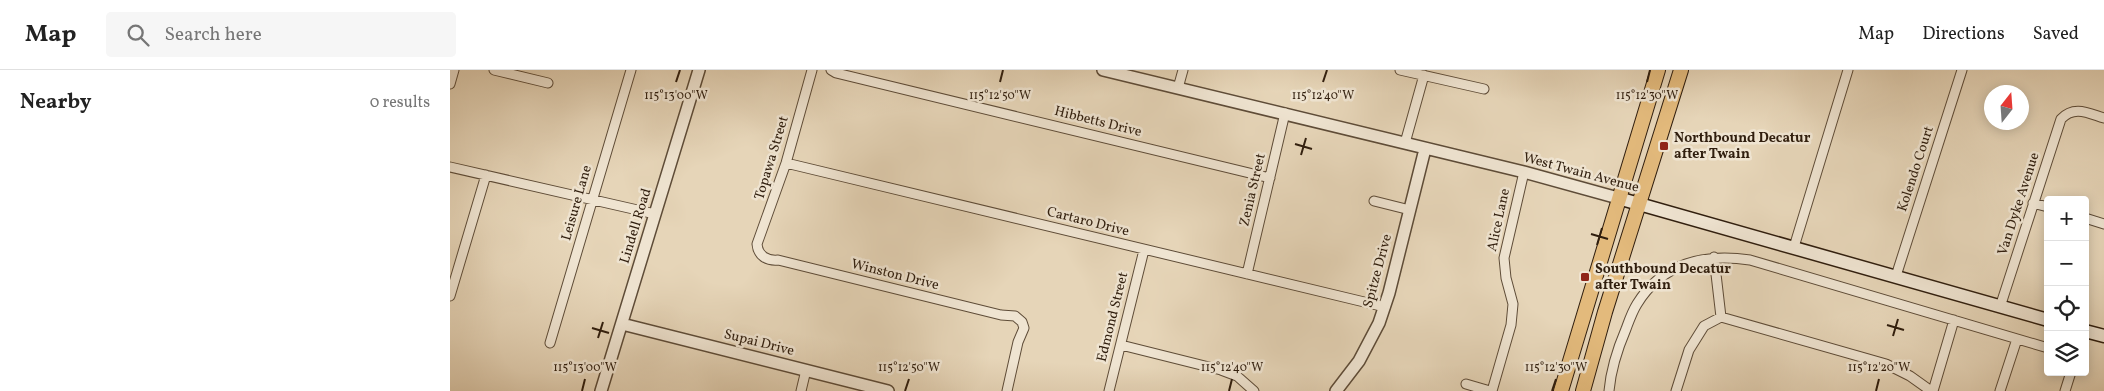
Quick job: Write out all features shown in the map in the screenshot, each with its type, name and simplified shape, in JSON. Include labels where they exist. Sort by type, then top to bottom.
[{"type":"main road","points":[[1561,391],[1658,70]]},
{"type":"main road","points":[[1672,70],[1673,97]]},
{"type":"main road","points":[[1583,391],[1681,70]]},
{"type":"main road","name":"West Twain Avenue","points":[[1618,198],[2044,319]]},
{"type":"main road","points":[[2089,332],[2104,336]]},
{"type":"main road","points":[[1565,377],[1570,391]]},
{"type":"street","points":[[450,84],[454,70]]},
{"type":"street","points":[[494,70],[548,83]]},
{"type":"street","name":"Leisure Lane","points":[[550,344],[631,70]]},
{"type":"street","name":"Lindell Road","points":[[601,391],[699,70]]},
{"type":"street","name":"Topawa Street","points":[[760,253],[758,244],[786,162],[812,70]]},
{"type":"street","name":"Hibbetts Drive","points":[[831,70],[836,73],[1270,178]]},
{"type":"street","name":"West Twain Avenue","points":[[1103,70],[1524,172],[1618,198]]},
{"type":"street","points":[[1178,88],[1184,70]]},
{"type":"street","points":[[1400,70],[1484,89]]},
{"type":"street","points":[[1794,247],[1848,70]]},
{"type":"street","name":"Kolendo Court","points":[[1896,276],[1962,70]]},
{"type":"street","points":[[1405,143],[1424,75]]},
{"type":"street","name":"Van Dyke Avenue","points":[[2000,306],[2061,119],[2068,112],[2085,112],[2104,118]]},
{"type":"street","name":"Zenia Street","points":[[1247,274],[1285,114]]},
{"type":"street","name":"Spitze Drive","points":[[1336,391],[1359,361],[1373,336],[1385,306],[1425,149]]},
{"type":"street","name":"Cartaro Drive","points":[[786,162],[1144,250],[1385,306]]},
{"type":"street","points":[[450,167],[655,214]]},
{"type":"street","name":"Alice Lane","points":[[1491,391],[1511,325],[1513,304],[1506,278],[1504,258],[1524,172]]},
{"type":"street","points":[[450,296],[486,176]]},
{"type":"street","points":[[1374,201],[1410,210]]},
{"type":"street","points":[[2033,203],[2044,206]]},
{"type":"street","points":[[2089,219],[2104,224]]},
{"type":"street","name":"Edmond Street","points":[[1109,391],[1144,250]]},
{"type":"street","name":"Winston Drive","points":[[760,253],[770,260],[778,260],[1002,315],[1015,316],[1022,322],[1023,332],[1018,342],[1007,391]]},
{"type":"street","points":[[1714,257],[1721,317]]},
{"type":"street","points":[[1609,391],[1611,369],[1620,343],[1636,305],[1646,292],[1658,279],[1684,264],[1714,257],[1750,260],[2044,347]]},
{"type":"street","points":[[1676,391],[1689,350],[1704,326],[1721,317],[1886,364],[1910,376],[1932,391],[1954,320]]},
{"type":"street","name":"Supai Drive","points":[[622,324],[888,391]]},
{"type":"street","points":[[2000,391],[2017,339]]},
{"type":"street","points":[[1121,346],[1221,370],[1237,376],[1254,391]]},
{"type":"street","points":[[801,391],[806,370]]},
{"type":"street","points":[[2065,391],[2070,376]]},
{"type":"street","points":[[1466,384],[1491,391]]},
{"type":"place","name":"Northbound Decatur after Twain","points":[[1664,146]]},
{"type":"place","name":"Southbound Decatur after Twain","points":[[1585,277]]}]
